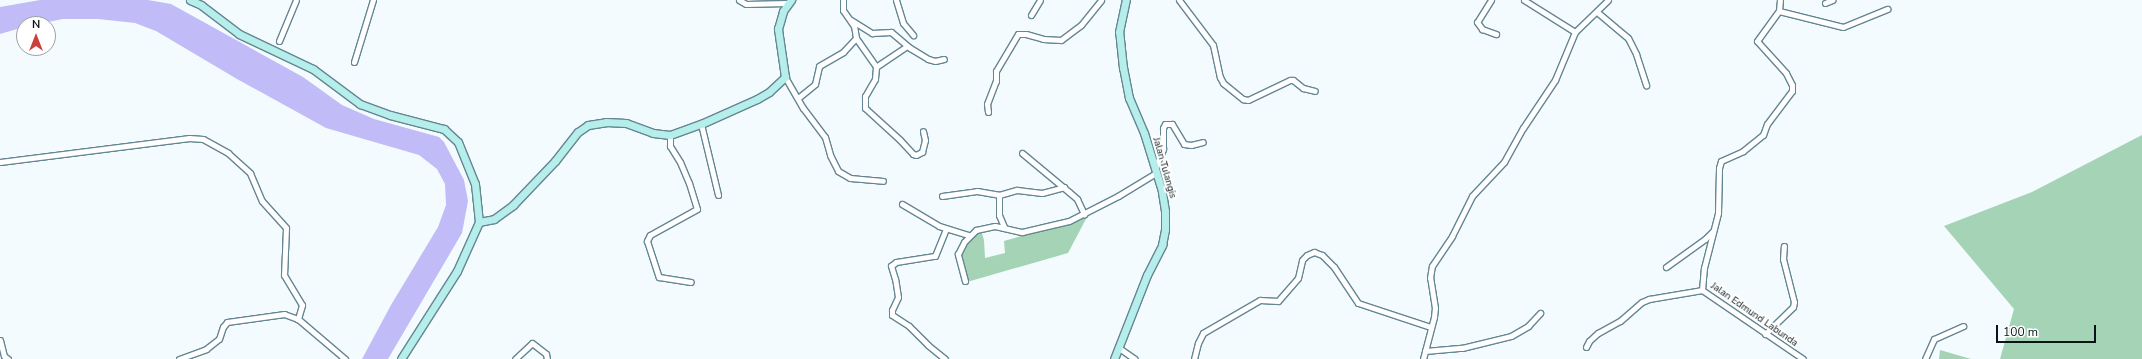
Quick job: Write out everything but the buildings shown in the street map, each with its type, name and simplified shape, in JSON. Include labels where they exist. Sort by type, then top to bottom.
[{"type":"street","points":[[190,0],[201,5],[239,34],[313,69],[360,104],[390,115],[444,129],[458,142],[472,174],[476,192],[479,222],[457,271],[401,359]]},
{"type":"street","points":[[279,41],[296,0]]},
{"type":"street","points":[[354,62],[373,0]]},
{"type":"street","points":[[739,0],[746,4],[789,2]]},
{"type":"street","points":[[843,0],[843,10],[850,19],[856,31],[856,38],[876,67],[875,78],[865,96],[865,108],[913,154],[916,155],[922,152],[925,140],[923,131]]},
{"type":"street","points":[[896,0],[903,23],[913,36]]},
{"type":"street","points":[[1031,15],[1040,0]]},
{"type":"street","points":[[988,112],[987,104],[996,81],[996,71],[1018,34],[1026,34],[1043,39],[1061,40],[1081,25],[1101,0]]},
{"type":"street","name":"Jalan Tulangis","points":[[1114,359],[1131,314],[1162,245],[1165,211],[1156,170],[1144,133],[1130,98],[1123,68],[1119,32],[1126,0]]},
{"type":"street","points":[[1179,0],[1213,45],[1220,77],[1224,83],[1243,99],[1248,100],[1290,80],[1293,80],[1303,88],[1315,91]]},
{"type":"street","points":[[1491,0],[1477,22],[1482,29],[1496,34]]},
{"type":"street","points":[[1524,0],[1575,32]]},
{"type":"street","points":[[1423,359],[1435,308],[1430,278],[1432,266],[1452,236],[1472,196],[1504,162],[1555,80],[1575,32],[1608,0]]},
{"type":"street","points":[[1780,0],[1779,11],[1844,28],[1887,9]]},
{"type":"street","points":[[1826,3],[1832,0]]},
{"type":"street","points":[[789,2],[780,18],[778,29],[787,79],[798,98],[825,137],[830,155],[838,171],[850,178],[883,181]]},
{"type":"street","name":"Jalan Edmund Labunda","points":[[1779,11],[1757,41],[1786,73],[1792,85],[1792,91],[1767,124],[1763,135],[1743,151],[1721,161],[1719,168],[1719,205],[1704,268],[1702,290],[1803,359]]},
{"type":"street","points":[[1597,12],[1628,38],[1636,54],[1646,85]]},
{"type":"street","points":[[850,19],[872,34],[891,32],[907,46],[928,59],[935,61],[944,59]]},
{"type":"street","points":[[798,98],[816,84],[820,66],[843,52],[856,38]]},
{"type":"street","points":[[876,67],[907,46]]},
{"type":"street","points":[[670,141],[756,100],[787,79]]},
{"type":"street","points":[[479,222],[494,219],[513,205],[544,173],[578,132],[588,125],[606,122],[626,123],[670,141],[680,162],[697,207],[694,211],[650,235],[647,241],[659,277],[691,282]]},
{"type":"street","points":[[965,281],[958,254],[969,235],[986,227],[1004,227],[1022,232],[1069,221],[1084,214],[1156,170],[1163,149],[1163,128],[1165,124],[1172,124],[1184,144],[1191,145],[1203,142]]},
{"type":"street","points":[[702,126],[718,195]]},
{"type":"street","points":[[0,162],[189,138],[203,139],[228,153],[250,173],[262,201],[286,228],[284,275],[302,305],[298,319]]},
{"type":"street","points":[[1022,154],[1077,199],[1084,214]]},
{"type":"street","points":[[942,196],[977,192],[999,195],[1013,190],[1042,194],[1064,187]]},
{"type":"street","points":[[999,195],[999,215],[1004,227]]},
{"type":"street","points":[[902,204],[946,229],[969,235]]},
{"type":"street","points":[[946,229],[935,256],[896,262],[891,266],[898,297],[891,312],[892,315],[909,326],[928,345],[946,359]]},
{"type":"street","points":[[1666,267],[1705,239],[1713,230]]},
{"type":"street","points":[[1765,334],[1793,307],[1794,302],[1783,259],[1784,246]]},
{"type":"street","points":[[1194,359],[1198,343],[1203,333],[1260,300],[1278,301],[1298,278],[1302,260],[1307,255],[1314,252],[1322,255],[1334,267],[1358,303],[1430,327]]},
{"type":"street","points":[[1586,347],[1589,341],[1598,333],[1620,321],[1645,301],[1702,290]]},
{"type":"street","points":[[1425,351],[1462,348],[1511,336],[1528,326],[1540,313]]},
{"type":"street","points":[[179,359],[206,349],[219,339],[223,327],[227,322],[232,320],[284,314],[298,319],[345,359]]},
{"type":"street","points":[[1925,359],[1934,339],[1963,326]]},
{"type":"street","points":[[0,340],[4,356],[8,359]]},
{"type":"street","points":[[515,359],[532,343],[546,354],[547,359]]},
{"type":"street","points":[[1119,348],[1135,359]]},
{"type":"green space","points":[[2142,135],[2142,359],[2000,359],[2014,309],[1944,226],[2032,192]]},
{"type":"green space","points":[[1087,217],[1068,253],[967,282],[959,254],[965,244],[981,230],[984,240],[985,258],[1005,253],[1004,241]]},
{"type":"green space","points":[[1940,350],[1971,359],[1939,359]]},
{"type":"shaded area","points":[[40,0],[148,0],[171,4],[303,77],[342,105],[374,119],[439,137],[444,142],[464,180],[468,201],[462,233],[388,359],[362,359],[391,305],[438,227],[446,205],[445,184],[437,169],[419,155],[326,128],[237,79],[156,31],[135,23],[98,19],[56,20],[56,16],[16,16],[16,29],[0,34],[0,7]]}]
